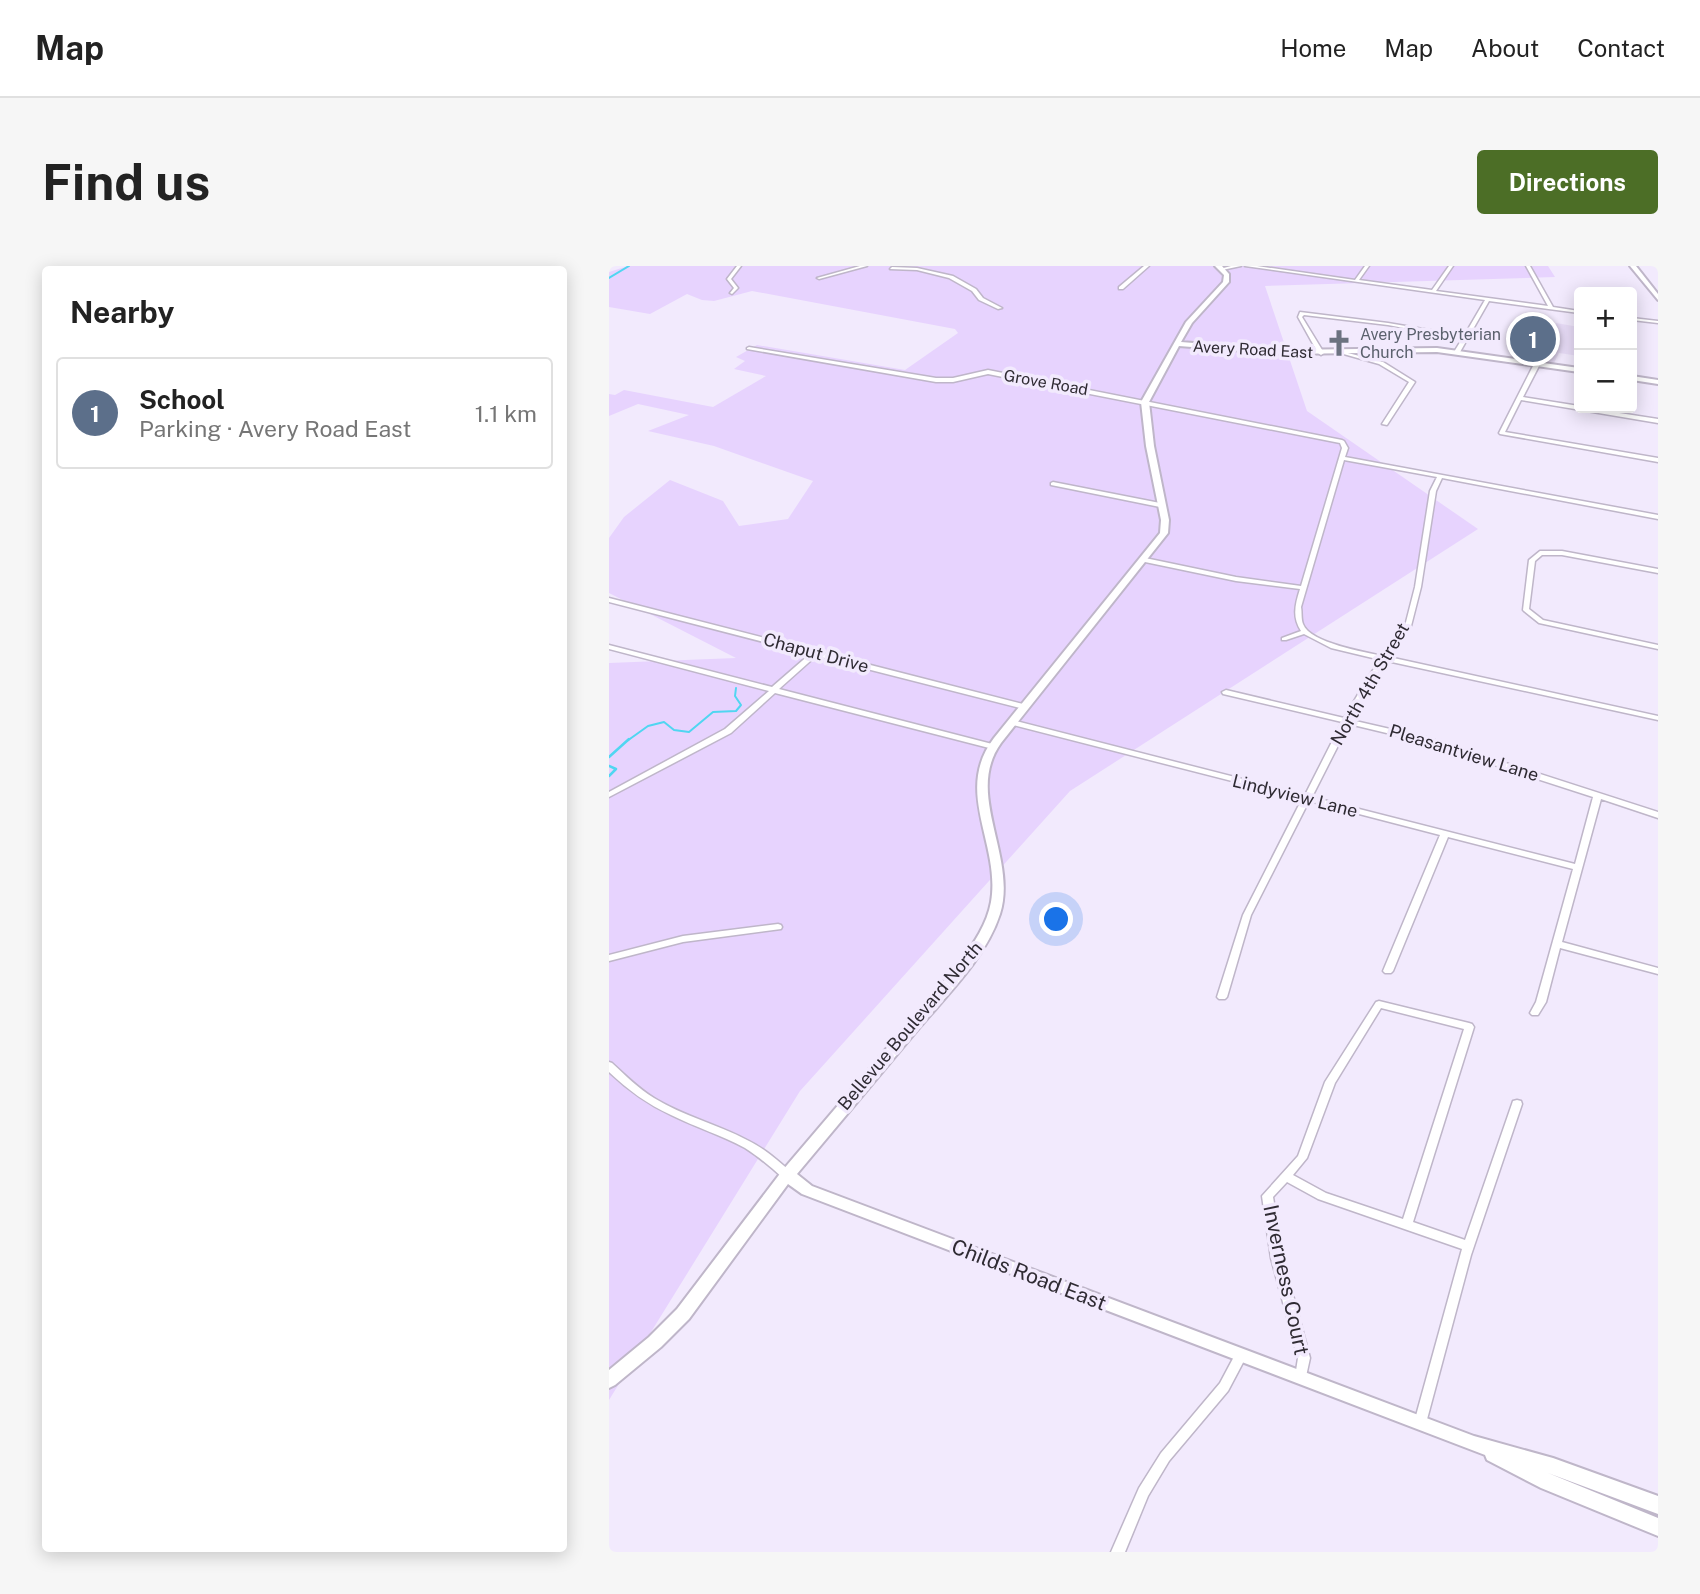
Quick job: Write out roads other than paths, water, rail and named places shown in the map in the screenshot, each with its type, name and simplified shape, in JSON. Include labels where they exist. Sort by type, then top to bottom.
[{"type":"main road","points":[[1145,402],[1178,344]]},
{"type":"main road","name":"Bellevue Boulevard North","points":[[993,747],[1164,533],[1165,520],[1160,505],[1145,402]]},
{"type":"street","points":[[732,293],[736,288],[729,279],[739,266]]},
{"type":"street","points":[[819,278],[865,266]]},
{"type":"street","points":[[883,266],[935,272],[951,277],[974,290],[981,299],[1000,307]]},
{"type":"street","points":[[1121,288],[1147,266]]},
{"type":"street","points":[[1220,267],[1238,266]]},
{"type":"street","points":[[1247,266],[1574,311]]},
{"type":"street","points":[[1356,281],[1367,266]]},
{"type":"street","points":[[1433,292],[1451,266]]},
{"type":"street","points":[[1528,266],[1551,308]]},
{"type":"street","points":[[1633,266],[1658,298]]},
{"type":"street","points":[[1178,344],[1189,322],[1226,282],[1227,275],[1220,267]]},
{"type":"street","points":[[1457,352],[1488,299]]},
{"type":"street","points":[[1321,353],[1300,315],[1315,313],[1465,338]]},
{"type":"street","points":[[1637,320],[1658,322]]},
{"type":"street","name":"Avery Road East","points":[[1178,344],[1228,350],[1321,353],[1426,349],[1574,369]]},
{"type":"street","name":"Grove Road","points":[[749,348],[937,380],[953,380],[988,372],[1342,442],[1345,445],[1342,458]]},
{"type":"street","points":[[1342,352],[1381,363],[1412,382],[1385,425]]},
{"type":"street","points":[[1537,364],[1502,433],[1658,460]]},
{"type":"street","points":[[1637,379],[1658,382]]},
{"type":"street","points":[[1520,398],[1574,407]]},
{"type":"street","points":[[1609,413],[1658,421]]},
{"type":"street","points":[[1658,517],[1342,458],[1298,616],[1305,632],[1333,647],[1658,718]]},
{"type":"street","name":"North 4th Street","points":[[1222,997],[1244,923],[1346,722],[1408,626],[1418,587],[1433,491],[1440,477]]},
{"type":"street","points":[[1053,484],[1160,505]]},
{"type":"street","points":[[1658,572],[1545,552],[1532,560],[1526,610],[1541,622],[1658,647]]},
{"type":"street","points":[[1145,560],[1236,579],[1304,588]]},
{"type":"street","name":"Chaput Drive","points":[[609,600],[1024,706]]},
{"type":"street","points":[[1284,639],[1305,632]]},
{"type":"street","points":[[771,641],[778,635]]},
{"type":"street","points":[[609,647],[993,747]]},
{"type":"street","points":[[609,795],[714,740],[741,721],[815,653]]},
{"type":"street","name":"Pleasantview Lane","points":[[1226,692],[1422,739],[1658,815]]},
{"type":"street","name":"Lindyview Lane","points":[[1012,722],[1579,868]]},
{"type":"street","name":"Bellevue Boulevard North","points":[[609,1380],[655,1342],[683,1314],[787,1175],[966,964],[986,933],[993,917],[999,889],[982,781],[985,762],[993,747]]},
{"type":"street","points":[[1535,1013],[1541,1002],[1598,795]]},
{"type":"street","points":[[1388,971],[1445,834]]},
{"type":"street","points":[[609,958],[683,939],[778,927]]},
{"type":"street","points":[[1557,944],[1658,971]]},
{"type":"street","name":"Inverness Court","points":[[1301,1377],[1304,1358],[1277,1258],[1267,1196],[1302,1158],[1330,1082],[1379,1004],[1469,1027],[1407,1223]]},
{"type":"street","name":"Childs Road East","points":[[609,1066],[623,1082],[660,1108],[753,1147],[772,1159],[807,1190],[1474,1444],[1553,1466],[1658,1505]]},
{"type":"street","points":[[1420,1423],[1468,1245],[1502,1155],[1517,1104]]},
{"type":"street","points":[[1287,1177],[1322,1196],[1468,1245]]},
{"type":"street","points":[[1118,1552],[1143,1492],[1165,1457],[1224,1387],[1241,1355]]},
{"type":"street","name":"Childs Road East","points":[[1474,1444],[1547,1482],[1658,1527]]},
{"type":"waterway","points":[[609,278],[629,266]]},
{"type":"waterway","points":[[627,741],[648,726],[664,722],[674,730],[689,732],[713,712],[736,711],[741,705],[735,696],[736,688]]},
{"type":"waterway","points":[[609,757],[629,739]]},
{"type":"waterway","points":[[609,766],[616,769],[609,776]]},
{"type":"place","name":"School","points":[[1533,339]]},
{"type":"place","name":"Avery Presbyterian Church","points":[[1339,343]]}]
